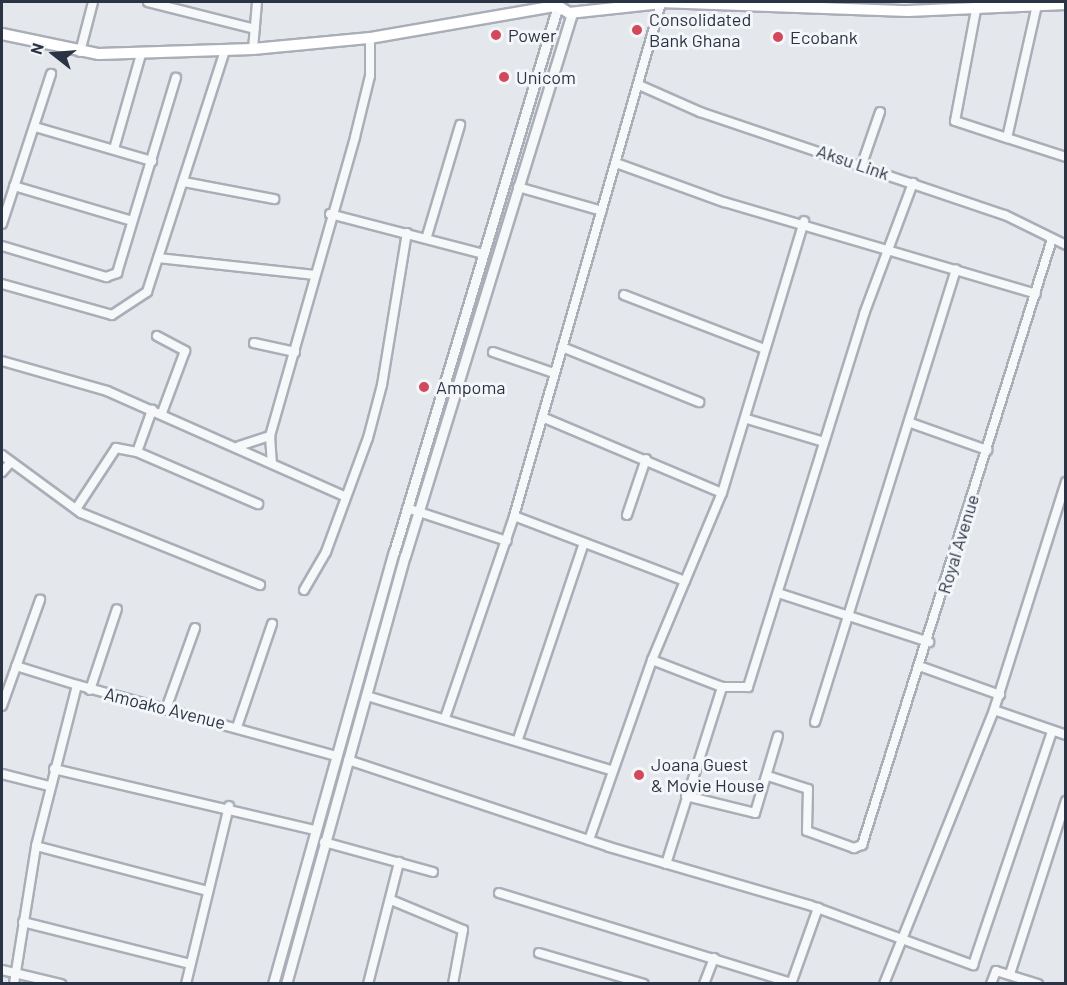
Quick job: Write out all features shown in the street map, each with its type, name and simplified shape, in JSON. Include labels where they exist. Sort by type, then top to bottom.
[{"type":"main road","points":[[575,12],[585,2]]},
{"type":"main road","points":[[2,34],[80,52],[141,54],[253,49],[370,38],[555,6],[575,12],[660,2],[976,10],[1065,4]]},
{"type":"street","points":[[80,52],[93,2]]},
{"type":"street","points":[[148,2],[255,29]]},
{"type":"street","points":[[253,49],[257,2]]},
{"type":"street","points":[[446,718],[507,541],[639,85],[660,2]]},
{"type":"street","points":[[1007,138],[1037,5]]},
{"type":"street","points":[[273,984],[314,830],[555,6]]},
{"type":"street","points":[[976,10],[955,121],[1065,156]]},
{"type":"street","points":[[286,984],[324,842],[419,512],[518,187],[575,12]]},
{"type":"street","points":[[272,462],[270,436],[370,76],[370,38]]},
{"type":"street","points":[[2,284],[112,315],[147,292],[225,50]]},
{"type":"street","points":[[114,149],[141,54]]},
{"type":"street","points":[[2,224],[51,74]]},
{"type":"street","points":[[2,246],[113,277],[152,161],[176,78]]},
{"type":"street","name":"Aksu Link","points":[[639,85],[700,112],[862,164],[1015,219],[1065,245]]},
{"type":"street","points":[[862,164],[880,112]]},
{"type":"street","points":[[427,236],[460,125]]},
{"type":"street","points":[[35,127],[152,161]]},
{"type":"street","points":[[616,163],[724,201],[804,221],[889,251],[1036,294]]},
{"type":"street","points":[[184,182],[274,199]]},
{"type":"street","points":[[652,660],[722,687],[748,687],[824,442],[913,183]]},
{"type":"street","points":[[14,186],[132,221]]},
{"type":"street","points":[[518,187],[602,211]]},
{"type":"street","points":[[330,214],[427,236],[484,254]]},
{"type":"street","points":[[589,840],[610,770],[652,660],[722,493],[747,418],[765,349],[804,221]]},
{"type":"street","points":[[304,590],[326,552],[382,385],[407,233]]},
{"type":"street","name":"Royal Avenue","points":[[768,776],[808,789],[807,831],[858,847],[922,667],[1052,238]]},
{"type":"street","points":[[158,258],[315,274]]},
{"type":"street","points":[[815,722],[851,616],[956,269]]},
{"type":"street","points":[[624,295],[765,349]]},
{"type":"street","points":[[157,336],[185,351],[162,413]]},
{"type":"street","points":[[254,343],[295,352]]},
{"type":"street","points":[[562,347],[699,402]]},
{"type":"street","points":[[493,352],[554,373]]},
{"type":"street","points":[[2,361],[162,413],[239,446],[344,496]]},
{"type":"street","points":[[137,452],[152,410]]},
{"type":"street","points":[[542,417],[722,493]]},
{"type":"street","points":[[747,418],[824,442]]},
{"type":"street","points":[[911,423],[987,450]]},
{"type":"street","points":[[239,446],[270,436]]},
{"type":"street","points":[[76,509],[110,451],[137,452],[258,504]]},
{"type":"street","points":[[2,455],[76,509],[181,557],[261,585]]},
{"type":"street","points":[[627,515],[646,459]]},
{"type":"street","points":[[2,472],[11,462]]},
{"type":"street","points":[[884,984],[1000,695],[1065,482]]},
{"type":"street","points":[[407,508],[507,541]]},
{"type":"street","points":[[514,516],[685,581]]},
{"type":"street","points":[[518,740],[584,543]]},
{"type":"street","points":[[778,593],[929,642]]},
{"type":"street","points":[[2,706],[40,600]]},
{"type":"street","points":[[90,690],[117,609]]},
{"type":"street","points":[[237,727],[272,624]]},
{"type":"street","points":[[166,709],[195,628]]},
{"type":"street","name":"Amoako Avenue","points":[[16,666],[90,690],[237,727],[336,756]]},
{"type":"street","points":[[922,667],[1000,695]]},
{"type":"street","points":[[14,984],[36,846],[49,786],[77,685]]},
{"type":"street","points":[[666,864],[722,687]]},
{"type":"street","points":[[367,696],[446,718],[610,770]]},
{"type":"street","points":[[994,710],[1065,735]]},
{"type":"street","points":[[348,760],[589,840],[818,908],[973,965],[1052,730]]},
{"type":"street","points":[[686,796],[755,813],[768,776],[778,736]]},
{"type":"street","points":[[54,769],[229,806],[314,830]]},
{"type":"street","points":[[2,774],[49,786]]},
{"type":"street","points":[[1011,974],[1065,801]]},
{"type":"street","points":[[186,984],[229,806]]},
{"type":"street","points":[[324,842],[433,872]]},
{"type":"street","points":[[36,846],[208,891]]},
{"type":"street","points":[[368,984],[399,862]]},
{"type":"street","points":[[499,893],[791,983],[818,908]]},
{"type":"street","points":[[391,900],[463,930],[453,984]]},
{"type":"street","points":[[23,922],[190,964]]},
{"type":"street","points":[[539,952],[644,984]]},
{"type":"street","points":[[704,984],[714,958]]},
{"type":"street","points":[[2,970],[61,984]]},
{"type":"street","points":[[991,984],[996,971],[1038,984]]},
{"type":"place","name":"Consolidated Bank Ghana","points":[[637,30]]},
{"type":"place","name":"Power","points":[[496,35]]},
{"type":"place","name":"Ecobank","points":[[778,37]]},
{"type":"place","name":"Unicom","points":[[504,77]]},
{"type":"place","name":"Ampoma","points":[[424,387]]},
{"type":"place","name":"Joana Guest & Movie House","points":[[639,775]]}]
